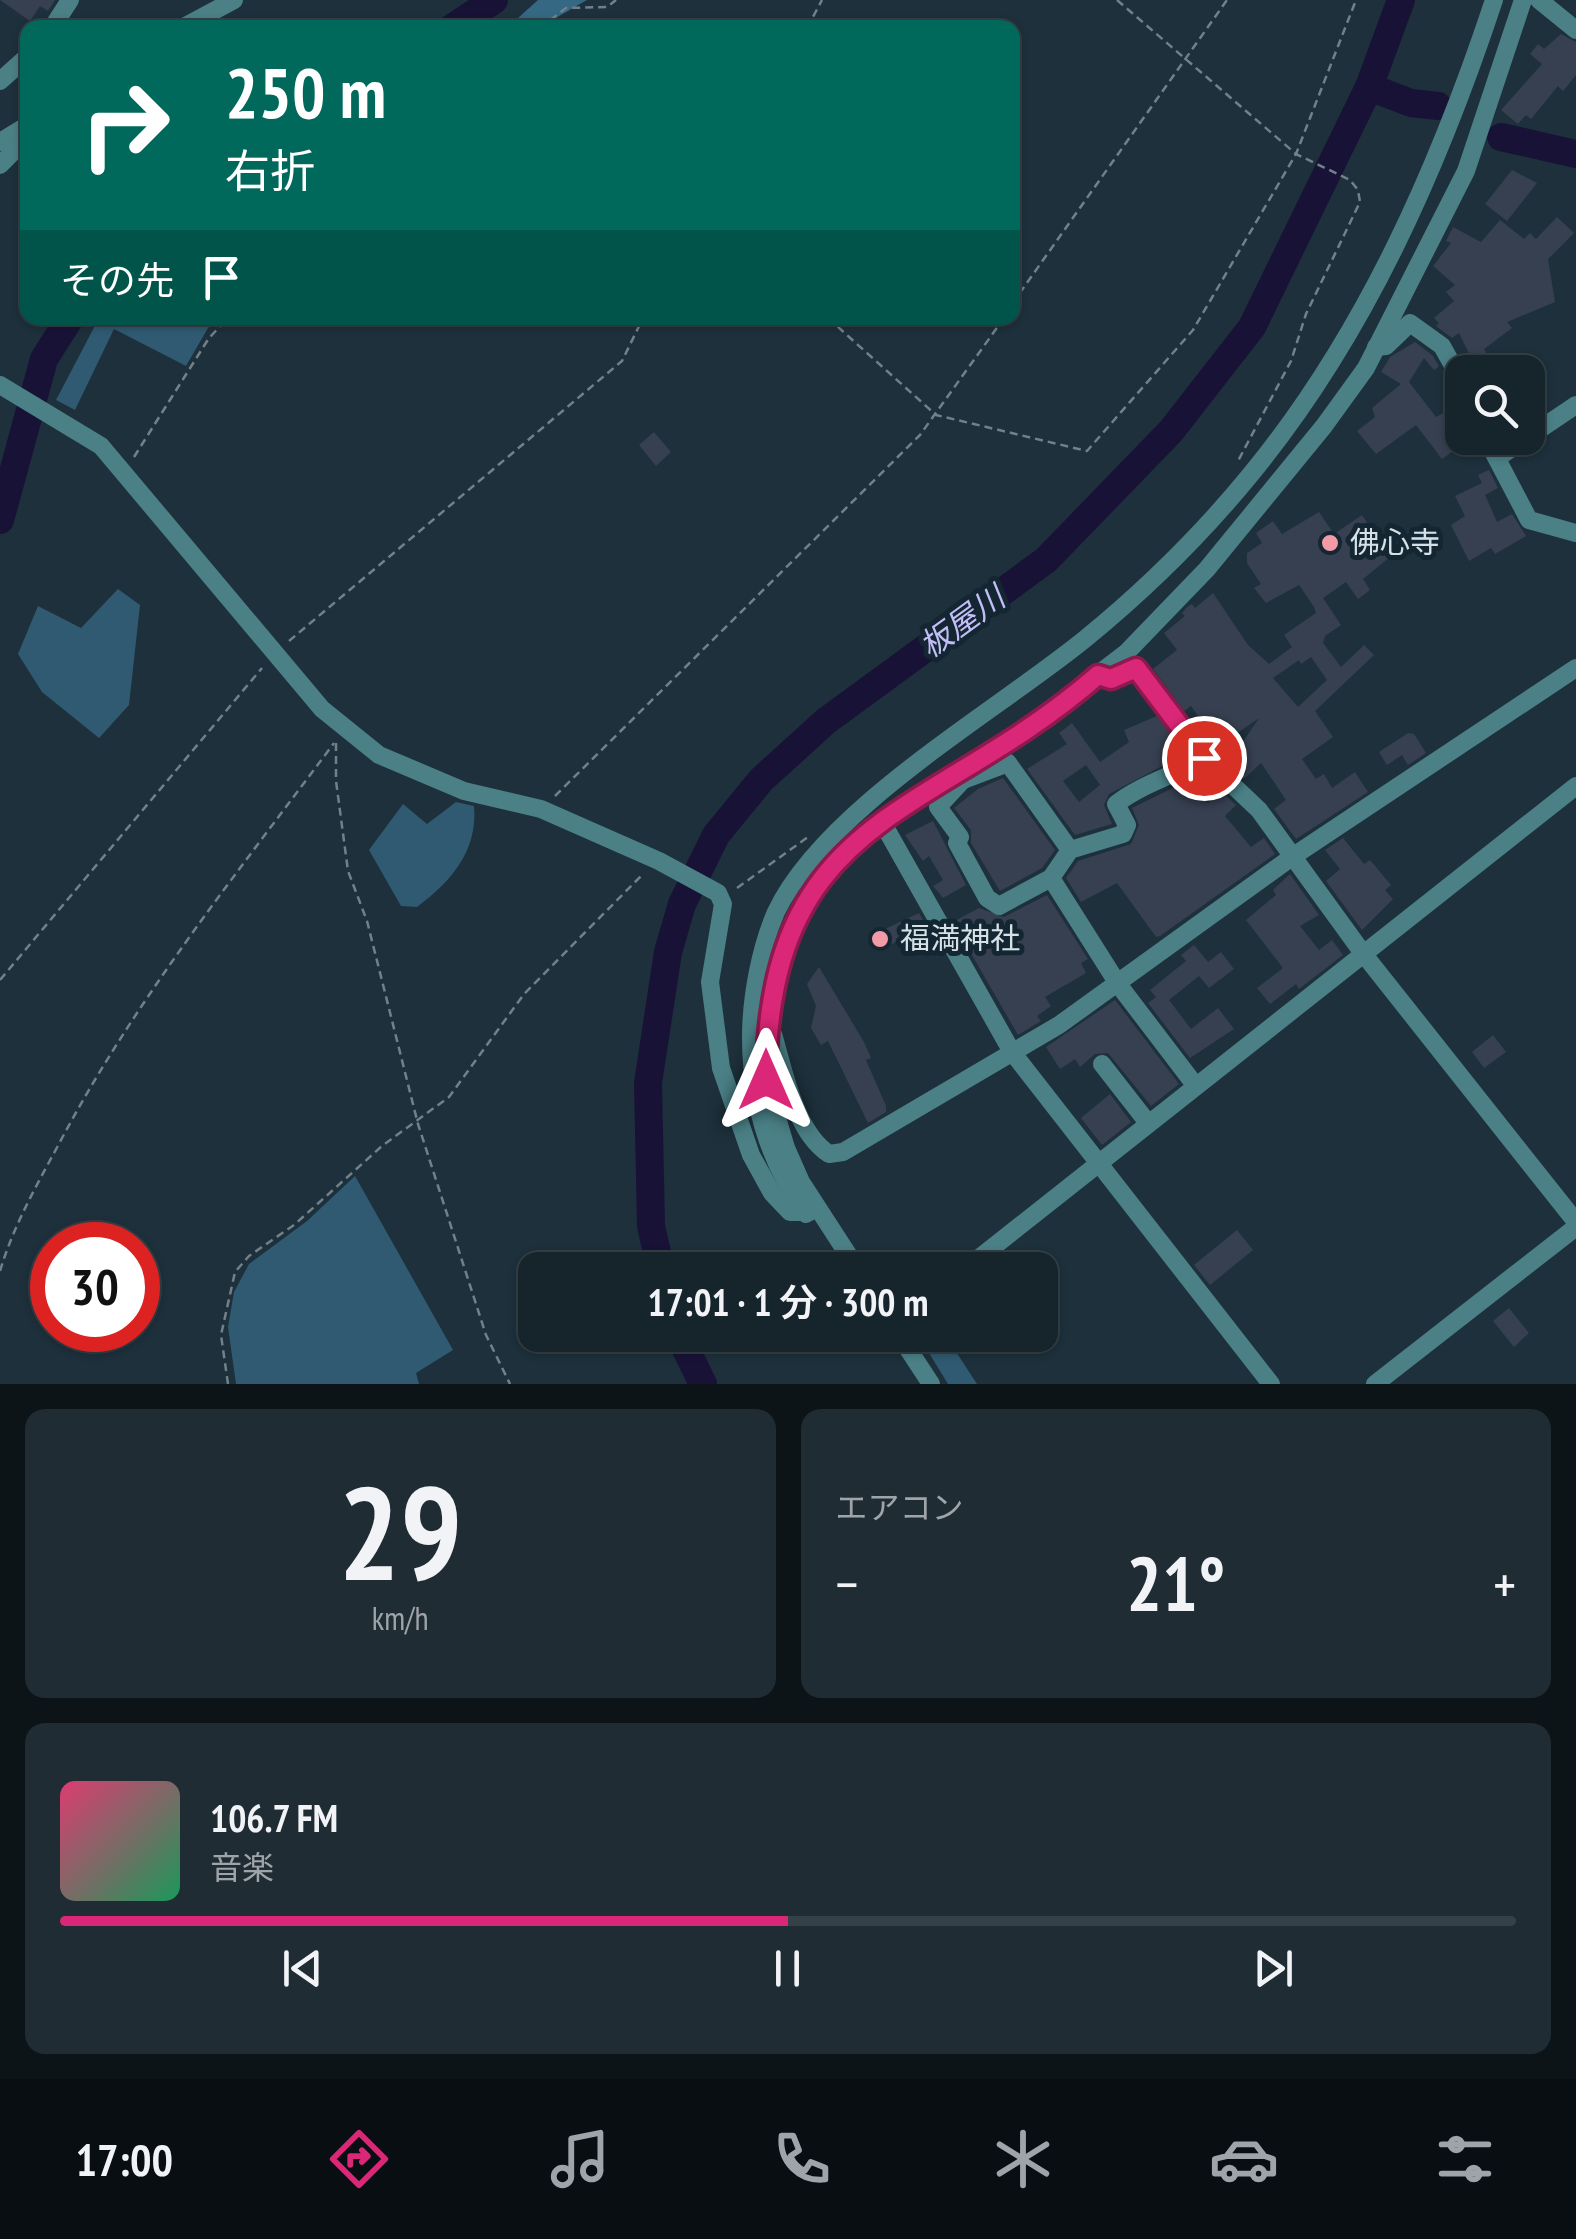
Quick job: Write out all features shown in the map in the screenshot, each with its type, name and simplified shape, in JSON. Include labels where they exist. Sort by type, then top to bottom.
[{"type":"street","points":[[197,20],[234,0]]},
{"type":"street","points":[[844,1252],[764,1134],[751,1079],[752,1008],[776,913],[808,862],[859,809],[1087,637],[1184,549],[1251,474],[1336,358],[1406,228],[1463,92],[1494,0]]},
{"type":"street","points":[[813,1211],[786,1148],[766,1080],[766,1020],[777,966],[791,926],[820,880],[881,820],[960,776],[1098,675],[1207,569],[1324,426],[1375,347],[1466,172],[1523,0]]},
{"type":"street","points":[[1538,0],[1576,30]]},
{"type":"street","points":[[0,165],[20,144]]},
{"type":"street","points":[[1375,347],[1386,346],[1410,322],[1442,346],[1447,355]]},
{"type":"street","points":[[0,385],[80,431],[122,469],[322,709],[379,755],[464,791],[541,809],[710,885],[723,904],[710,982],[722,1068],[733,1110],[762,1176],[790,1212],[813,1211]]},
{"type":"street","points":[[1498,458],[1576,405]]},
{"type":"street","points":[[1496,455],[1530,520],[1576,533]]},
{"type":"street","points":[[1098,675],[1111,679],[1136,668],[1204,758],[1260,810],[1362,952],[1576,1224],[1375,1384]]},
{"type":"street","points":[[766,1020],[792,1096],[820,1148],[829,1154],[844,1152],[1118,984],[1292,858],[1576,668]]},
{"type":"street","points":[[1070,850],[1008,763],[960,776],[938,807],[960,837],[957,843],[987,898],[1000,906],[1052,878],[1070,850],[1123,834],[1126,825],[1116,804],[1138,786],[1177,774],[1204,758]]},
{"type":"street","points":[[987,1252],[1576,786]]},
{"type":"street","points":[[881,820],[1012,1052],[1272,1384]]},
{"type":"street","points":[[1052,878],[1118,984],[1195,1086]]},
{"type":"street","points":[[1102,1064],[1148,1123]]},
{"type":"street","points":[[909,1352],[931,1384]]},
{"type":"path","points":[[550,20],[566,8],[607,7],[616,0]]},
{"type":"path","points":[[1117,0],[1182,60],[1296,154],[1344,176],[1358,190],[1360,202],[1306,314],[1292,361],[1235,466]]},
{"type":"path","points":[[1020,293],[1227,0]]},
{"type":"path","points":[[836,325],[936,415],[1087,451],[1193,330],[1296,154],[1356,0]]},
{"type":"path","points":[[122,469],[139,451],[209,338],[221,325]]},
{"type":"path","points":[[0,980],[275,653],[622,362],[640,325]]},
{"type":"path","points":[[541,809],[936,415],[999,325]]},
{"type":"path","points":[[0,1272],[12,1232],[92,1082],[144,999],[336,740],[336,780],[348,871],[367,921],[418,1124],[486,1335],[510,1384]]},
{"type":"path","points":[[723,904],[736,889],[812,835]]},
{"type":"path","points":[[228,1384],[221,1335],[235,1272],[249,1256],[294,1224],[382,1146],[418,1124],[449,1097],[524,994],[665,864]]},
{"type":"shaded area","points":[[538,0],[587,0],[552,20],[518,18]]},
{"type":"shaded area","points":[[95,325],[211,325],[186,366],[114,329],[75,410],[56,400]]},
{"type":"shaded area","points":[[118,589],[140,605],[129,705],[99,738],[42,692],[18,654],[38,606],[81,628]]},
{"type":"shaded area","points":[[456,802],[474,806],[467,850],[430,897],[417,907],[401,906],[369,850],[403,804],[427,824]]},
{"type":"shaded area","points":[[355,1176],[453,1350],[416,1373],[419,1384],[236,1384],[228,1327],[234,1292],[249,1264],[307,1221]]},
{"type":"shaded area","points":[[928,1352],[956,1352],[977,1384],[948,1384]]},
{"type":"building","points":[[0,0],[55,0],[48,11],[40,6],[29,20]]},
{"type":"building","points":[[1561,34],[1576,42],[1576,75],[1563,91],[1558,86],[1531,119],[1526,115],[1518,124],[1501,110],[1542,64],[1530,54],[1538,44],[1544,49]]},
{"type":"building","points":[[1512,170],[1537,183],[1507,221],[1485,204]]},
{"type":"building","points":[[1557,217],[1574,233],[1548,259],[1555,302],[1507,322],[1512,328],[1484,349],[1487,355],[1470,355],[1459,333],[1452,338],[1436,326],[1439,323],[1434,318],[1454,301],[1446,292],[1455,285],[1433,266],[1451,243],[1446,241],[1453,227],[1481,242],[1500,220],[1524,239],[1530,233],[1536,239]]},
{"type":"building","points":[[1415,342],[1439,366],[1434,370],[1424,358],[1409,382],[1436,417],[1445,412],[1447,455],[1442,459],[1416,425],[1376,454],[1357,431],[1375,417],[1372,408],[1401,384],[1381,372],[1390,357]]},
{"type":"building","points":[[654,432],[671,452],[656,466],[639,445]]},
{"type":"building","points":[[1489,470],[1498,488],[1485,495],[1497,522],[1512,514],[1526,536],[1495,554],[1491,548],[1469,561],[1451,525],[1465,516],[1455,496],[1482,483],[1478,475]]},
{"type":"building","points":[[1319,512],[1334,534],[1362,515],[1390,557],[1363,579],[1370,590],[1358,599],[1346,582],[1323,598],[1341,625],[1325,636],[1323,643],[1341,667],[1364,645],[1374,655],[1315,711],[1333,737],[1302,759],[1316,779],[1324,774],[1332,788],[1355,772],[1368,792],[1296,839],[1274,809],[1286,800],[1261,763],[1244,779],[1228,764],[1259,718],[1213,750],[1199,730],[1205,726],[1191,706],[1184,711],[1153,669],[1177,650],[1164,633],[1185,616],[1182,613],[1187,607],[1192,604],[1195,608],[1213,593],[1248,645],[1269,664],[1292,647],[1284,635],[1316,613],[1314,607],[1299,585],[1266,603],[1254,588],[1261,584],[1247,563],[1247,553],[1262,543],[1256,533],[1273,521],[1282,534]],"holes":[[[1311,657],[1327,680],[1298,707],[1273,678],[1299,660],[1301,664]]]},
{"type":"building","points":[[1157,716],[1185,754],[1109,794],[1104,805],[1112,824],[1075,835],[1027,769],[1067,744],[1059,733],[1072,723],[1100,762],[1129,742],[1124,730]],"holes":[[[1086,765],[1100,785],[1079,802],[1063,781]]]},
{"type":"building","points":[[1408,733],[1414,734],[1426,753],[1408,765],[1402,755],[1387,765],[1379,752]]},
{"type":"building","points":[[1003,778],[1055,850],[1042,868],[1000,891],[971,843],[971,830],[954,808],[978,789]]},
{"type":"building","points":[[1187,781],[1208,803],[1220,790],[1236,805],[1225,816],[1251,847],[1264,838],[1275,854],[1156,937],[1117,883],[1081,902],[1066,878],[1078,861],[1131,844],[1139,825],[1132,808]]},
{"type":"building","points":[[933,821],[966,885],[943,898],[933,886],[943,880],[929,856],[923,861],[905,835]]},
{"type":"building","points":[[1343,838],[1364,864],[1370,860],[1391,885],[1385,890],[1393,899],[1362,930],[1326,881],[1340,869],[1325,850]]},
{"type":"building","points":[[1290,874],[1319,915],[1300,926],[1319,950],[1332,940],[1343,955],[1299,989],[1296,984],[1270,1004],[1257,988],[1283,968],[1246,920],[1276,895],[1273,890]]},
{"type":"building","points":[[1047,895],[1088,959],[1081,963],[1086,973],[1045,997],[1051,1006],[1037,1016],[1041,1021],[1018,1035],[953,922],[979,908],[1004,917]]},
{"type":"building","points":[[919,913],[924,922],[916,927],[919,932],[876,951],[868,937]]},
{"type":"building","points":[[1194,945],[1208,962],[1221,952],[1234,969],[1209,988],[1199,976],[1169,1000],[1191,1029],[1218,1008],[1234,1029],[1190,1058],[1148,1003],[1156,997],[1150,990],[1186,961],[1181,955]]},
{"type":"building","points":[[819,967],[871,1058],[866,1060],[886,1112],[868,1123],[828,1041],[821,1045],[811,1028],[816,1006],[807,984]]},
{"type":"building","points":[[1115,1000],[1179,1084],[1151,1106],[1108,1053],[1095,1054],[1080,1067],[1075,1059],[1060,1069],[1046,1047]]},
{"type":"building","points":[[1493,1035],[1506,1052],[1484,1068],[1472,1052]]},
{"type":"building","points":[[1110,1094],[1131,1122],[1102,1145],[1081,1118]]},
{"type":"building","points":[[1237,1230],[1253,1250],[1210,1285],[1194,1265]]},
{"type":"building","points":[[1509,1308],[1529,1333],[1514,1347],[1493,1321]]},
{"type":"waterway","points":[[464,20],[494,0]]},
{"type":"waterway","name":"板屋川","points":[[657,1252],[651,1226],[648,1083],[668,952],[682,904],[716,835],[761,780],[826,721],[1046,560],[1171,431],[1252,327],[1369,87],[1401,0]]},
{"type":"waterway","points":[[1369,87],[1411,103],[1438,106]]},
{"type":"waterway","points":[[1501,137],[1576,154]]},
{"type":"waterway","points":[[0,520],[44,359],[66,325]]},
{"type":"waterway","name":"板屋川","points":[[687,1352],[703,1384]]},
{"type":"place","name":"佛心寺","points":[[1330,543]]},
{"type":"place","name":"福満神社","points":[[880,939]]},
{"type":"route","points":[[766,1080],[766,1020],[777,966],[791,926],[820,880],[870,828],[1008,743],[1098,675],[1111,679],[1136,668],[1204,758]]}]
